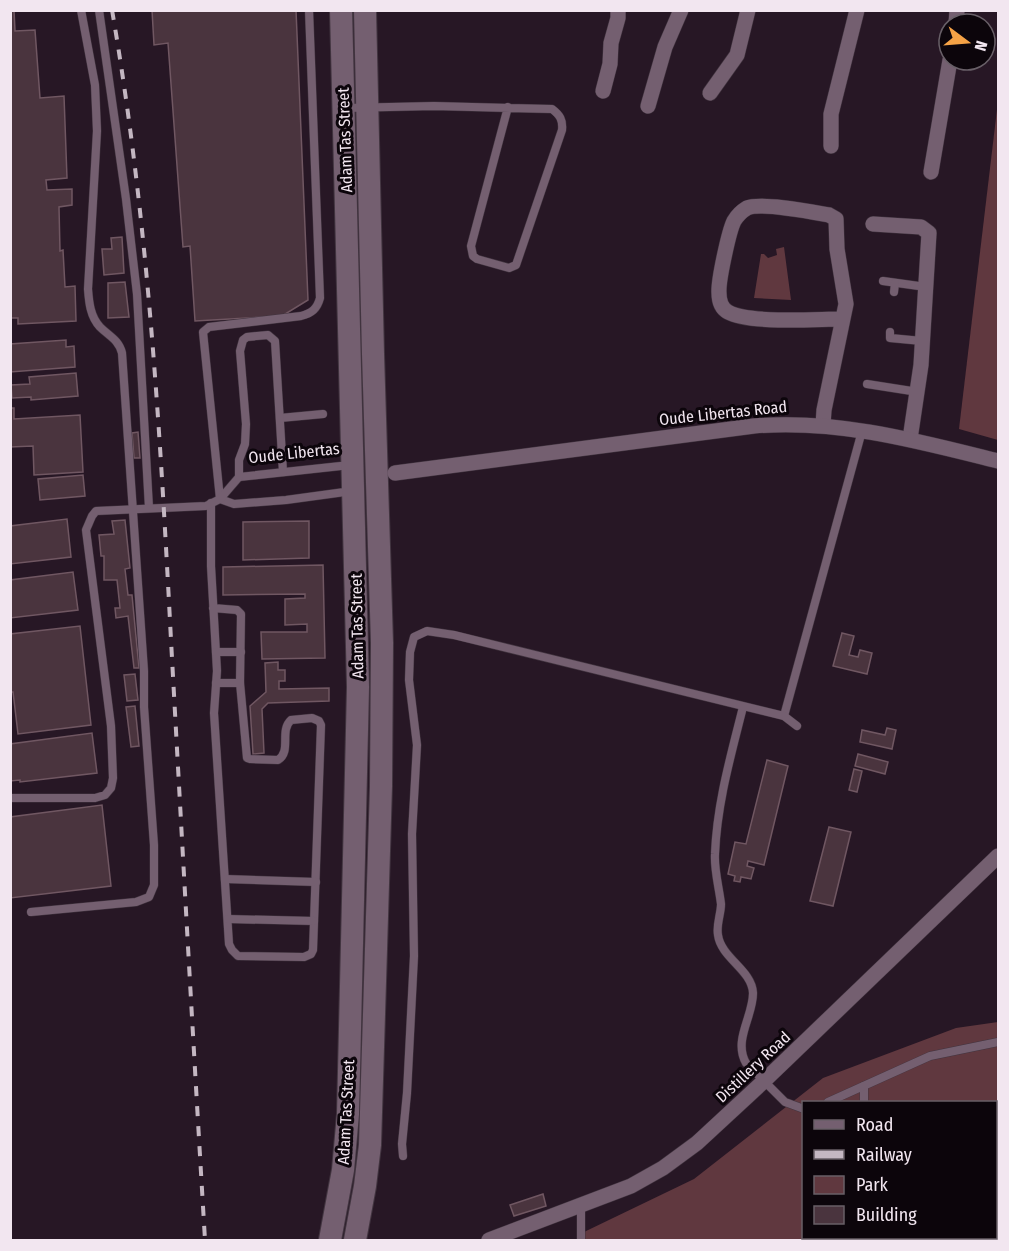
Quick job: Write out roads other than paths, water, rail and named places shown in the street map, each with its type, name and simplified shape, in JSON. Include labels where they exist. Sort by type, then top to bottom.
[{"type":"main road","name":"Adam Tas Street","points":[[330,1240],[343,1170],[348,1114],[358,687],[341,10]]},
{"type":"main road","name":"Adam Tas Street","points":[[355,1240],[370,1145],[382,726],[383,475],[366,10]]},
{"type":"street","points":[[603,91],[618,10]]},
{"type":"street","points":[[648,106],[665,47],[681,10]]},
{"type":"street","points":[[710,93],[737,55],[748,10]]},
{"type":"street","points":[[831,146],[831,114],[856,10]]},
{"type":"street","points":[[930,172],[948,72]]},
{"type":"street","points":[[823,425],[846,299],[837,249],[835,217],[829,214],[760,206],[746,209],[738,214],[733,224],[719,288],[722,307],[731,313],[764,320],[842,320]]},
{"type":"street","points":[[873,224],[921,227],[928,230],[930,238],[918,392],[910,439]]},
{"type":"street","name":"Oude Libertas Road","points":[[383,475],[754,426],[793,423],[862,429],[999,461]]},
{"type":"street","points":[[352,465],[383,475]]},
{"type":"street","points":[[354,491],[383,475]]},
{"type":"street","name":"Distillery Road","points":[[489,1240],[631,1186],[663,1168],[697,1143],[764,1082],[999,856]]},
{"type":"lane","points":[[31,912],[136,902],[149,897],[154,885],[154,845],[144,707],[144,671],[122,353],[117,341],[97,322],[90,308],[88,289],[97,131],[94,85],[81,10]]},
{"type":"lane","points":[[99,10],[137,294],[149,508]]},
{"type":"lane","points":[[220,499],[203,333],[209,327],[308,314],[317,307],[320,298],[309,10]]},
{"type":"lane","points":[[344,108],[508,107],[552,109],[561,117],[562,126],[516,265],[508,268],[477,259],[473,256],[471,246],[508,107]]},
{"type":"lane","points":[[883,281],[926,287]]},
{"type":"lane","points":[[894,292],[895,283]]},
{"type":"lane","points":[[890,332],[890,339],[922,341]]},
{"type":"lane","points":[[10,798],[95,798],[105,795],[111,788],[113,778],[111,726],[86,530],[96,511],[206,506],[220,499],[238,477],[239,460],[245,444],[246,424],[240,351],[243,340],[247,337],[268,335],[275,341],[283,472]]},
{"type":"lane","points":[[867,384],[918,392]]},
{"type":"lane","points":[[280,418],[323,414]]},
{"type":"lane","points":[[784,716],[862,429]]},
{"type":"lane","name":"Oude Libertas","points":[[238,477],[352,465]]},
{"type":"lane","points":[[220,499],[234,504],[354,491]]},
{"type":"lane","points":[[211,503],[211,566],[213,608],[216,652],[214,714],[229,944],[231,950],[238,956],[308,956],[313,950],[321,741],[319,721],[312,717],[291,720],[286,726],[285,750],[282,758],[278,760],[247,758],[240,683],[240,612],[213,608]]},
{"type":"lane","points":[[404,1156],[402,1144],[414,956],[412,834],[417,745],[409,680],[410,652],[414,637],[427,631],[453,634],[784,716],[796,726]]},
{"type":"lane","points":[[216,652],[241,651]]},
{"type":"lane","points":[[216,683],[240,683]]},
{"type":"lane","points":[[743,707],[718,811],[714,857],[721,906],[718,935],[725,950],[746,975],[753,991],[741,1052],[746,1063],[785,1102],[802,1108]]},
{"type":"lane","points":[[225,879],[316,882]]},
{"type":"lane","points":[[228,919],[314,921]]},
{"type":"lane","points":[[830,1101],[930,1056],[999,1042]]},
{"type":"lane","points":[[864,1086],[864,1101]]},
{"type":"lane","points":[[581,1206],[581,1240]]},
{"type":"railway","points":[[112,10],[144,245],[157,403],[205,1240]]}]
